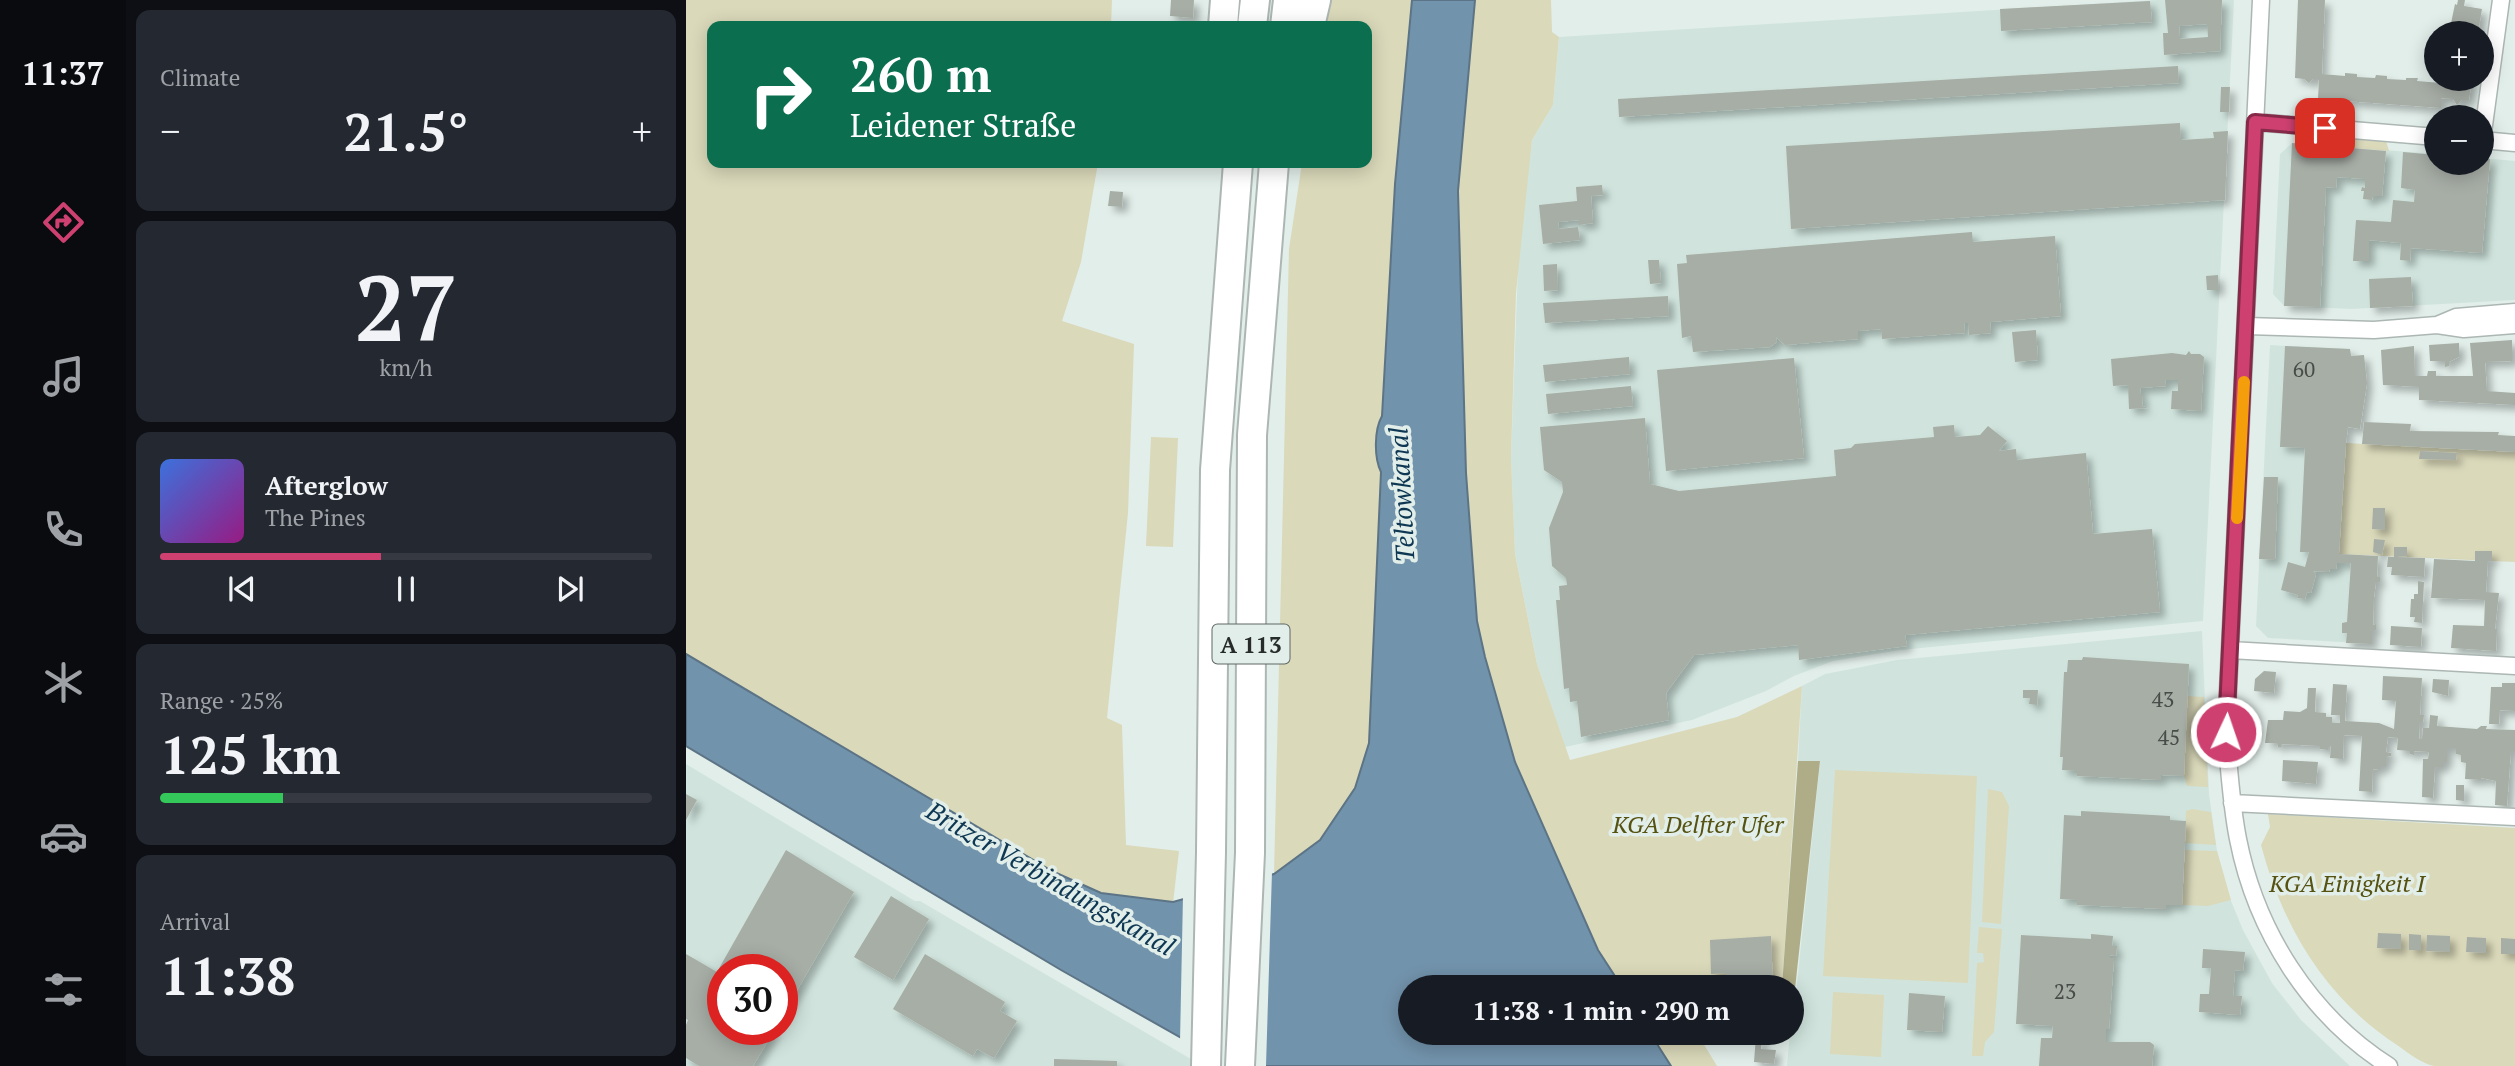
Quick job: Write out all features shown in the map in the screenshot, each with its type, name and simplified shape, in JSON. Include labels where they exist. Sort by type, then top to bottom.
[{"type":"highway","points":[[1223,21],[1225,0]]},
{"type":"highway","points":[[1253,21],[1255,0]]},
{"type":"highway","points":[[1286,21],[1288,0]]},
{"type":"highway","points":[[1311,21],[1316,0]]},
{"type":"highway","name":"A 113","points":[[1240,1066],[1250,853],[1252,435],[1274,168]]},
{"type":"highway","name":"A 113","points":[[1206,1066],[1215,470],[1237,175]]},
{"type":"street","points":[[2261,0],[2226,732],[2232,803],[2238,842],[2252,887],[2268,929],[2283,956],[2325,1014],[2389,1066]]},
{"type":"street","points":[[2487,105],[2501,0]]},
{"type":"street","points":[[2255,122],[2424,136]]},
{"type":"street","points":[[2494,141],[2515,143]]},
{"type":"street","points":[[2437,325],[2456,317],[2515,312]]},
{"type":"street","points":[[2247,326],[2374,330],[2437,325],[2464,329],[2515,326]]},
{"type":"street","points":[[2230,650],[2515,666]]},
{"type":"street","points":[[2232,803],[2515,817]]},
{"type":"shaded area","points":[[2157,0],[2234,0],[2203,621],[1900,650],[1833,661],[1692,720],[1565,747],[1537,664],[1515,554],[1511,457],[1519,241],[1532,140],[1553,105],[1559,37]]},
{"type":"shaded area","points":[[2292,143],[2424,153],[2424,175],[2494,175],[2494,159],[2515,161],[2515,300],[2351,309],[2284,306],[2273,294],[2280,154]]},
{"type":"shaded area","points":[[2270,345],[2350,349],[2353,384],[2346,443],[2339,553],[2364,555],[2359,643],[2268,638],[2256,626]]},
{"type":"shaded area","points":[[2202,631],[2209,794],[2217,851],[2229,896],[2243,930],[2272,983],[2301,1020],[2350,1066],[1787,1066],[1789,1045],[1804,1045],[1804,975],[1798,975],[1820,762],[1798,761],[1802,686],[1825,674],[1897,660]]},
{"type":"shaded area","points":[[1798,761],[1820,761],[1797,975],[1783,975]]},
{"type":"shaded area","points":[[686,764],[915,901],[920,901],[1203,1066],[686,1066]]},
{"type":"green space","points":[[686,0],[1112,0],[1111,21],[707,21],[707,168],[1097,168],[1081,262],[1062,321],[1134,344],[1128,513],[1107,718],[1122,725],[1126,845],[1179,851],[1173,903],[1101,893],[1052,871],[686,654]]},
{"type":"green space","points":[[1326,0],[1412,0],[1395,184],[1382,417],[1377,429],[1376,444],[1381,472],[1369,743],[1355,788],[1320,840],[1274,874],[1289,249],[1301,168],[1372,168],[1372,21],[1323,21]]},
{"type":"green space","name":"KGA Delfter Ufer","points":[[1475,0],[1551,0],[1552,32],[1559,37],[1553,105],[1532,140],[1516,293],[1511,457],[1515,554],[1537,664],[1570,760],[1737,717],[1802,686],[1783,975],[1614,975],[1598,950],[1515,762],[1477,621],[1466,473],[1458,191]]},
{"type":"green space","points":[[2307,135],[2386,141],[2389,151],[2305,144]]},
{"type":"green space","points":[[1151,437],[1178,438],[1173,547],[1146,546]]},
{"type":"green space","points":[[2346,443],[2515,452],[2515,562],[2339,554]]},
{"type":"green space","points":[[2187,696],[2204,697],[2208,787],[2187,786],[2184,776]]},
{"type":"green space","points":[[1835,770],[1977,776],[1968,983],[1823,976]]},
{"type":"green space","points":[[1988,789],[2002,792],[2009,806],[2001,924],[1982,922]]},
{"type":"green space","points":[[2192,809],[2211,812],[2216,845],[2185,843],[2186,811]]},
{"type":"green space","name":"KGA Einigkeit I","points":[[2268,814],[2515,828],[2515,1066],[2429,1065],[2371,1026],[2348,1005],[2310,958],[2281,904],[2261,845],[2270,827]]},
{"type":"green space","points":[[2185,850],[2217,851],[2231,900],[2208,906],[2182,905]]},
{"type":"green space","points":[[1979,927],[2002,929],[1994,1032],[1985,1042],[1983,1056],[1972,1056],[1977,963],[1984,962],[1983,953],[1977,953]]},
{"type":"green space","points":[[1833,992],[1884,995],[1881,1057],[1830,1054]]},
{"type":"green space","points":[[1658,1045],[1704,1045],[1717,1066],[1671,1066]]},
{"type":"water","points":[[1412,0],[1475,0],[1458,191],[1466,473],[1477,621],[1515,762],[1598,950],[1614,975],[1398,975],[1398,1045],[1658,1045],[1671,1066],[1231,1066],[1061,970],[686,746],[686,654],[1052,871],[1101,893],[1173,902],[1274,874],[1320,840],[1355,788],[1369,743],[1381,472],[1377,459],[1376,436],[1382,416],[1395,184]]},
{"type":"pier","points":[[1272,871],[1266,1066],[1224,1066],[1180,1041],[1183,896]]},
{"type":"building","points":[[1171,0],[1194,0],[1193,18],[1170,16]]},
{"type":"building","points":[[2165,0],[2222,0],[2220,51],[2164,55],[2163,33],[2168,33]],"holes":[[[2207,24],[2208,37],[2180,39],[2179,26]]]},
{"type":"building","points":[[2298,0],[2325,0],[2322,74],[2345,76],[2345,73],[2375,78],[2376,75],[2387,76],[2387,79],[2406,80],[2418,78],[2417,81],[2424,82],[2424,91],[2470,91],[2469,100],[2462,100],[2457,105],[2453,99],[2441,98],[2441,105],[2424,107],[2318,99],[2319,79],[2313,79],[2309,83],[2295,78]]},
{"type":"building","points":[[2458,0],[2465,0],[2464,6],[2482,9],[2480,21],[2451,21],[2455,4],[2457,5]]},
{"type":"building","points":[[2150,1],[2152,22],[2001,31],[2000,9]]},
{"type":"building","points":[[2178,66],[2179,83],[1619,117],[1618,99]]},
{"type":"building","points":[[2221,87],[2230,87],[2229,112],[2220,112]]},
{"type":"building","points":[[2180,123],[2181,140],[2214,138],[2213,132],[2228,131],[2225,200],[1791,229],[1786,146]]},
{"type":"building","points":[[2292,143],[2386,151],[2382,196],[2373,196],[2372,200],[2363,199],[2364,191],[2361,191],[2362,187],[2365,188],[2365,179],[2337,177],[2336,188],[2326,187],[2320,307],[2284,306]]},
{"type":"building","points":[[2403,152],[2424,154],[2424,175],[2489,175],[2482,253],[2411,248],[2410,261],[2400,260],[2401,243],[2369,240],[2369,261],[2353,261],[2356,220],[2391,222],[2393,200],[2414,202],[2415,190],[2401,188]]},
{"type":"building","points":[[1602,185],[1603,195],[1591,196],[1593,223],[1579,225],[1579,220],[1558,222],[1559,229],[1578,227],[1580,240],[1543,244],[1539,205],[1577,201],[1576,187]]},
{"type":"building","points":[[1110,191],[1123,192],[1122,207],[1108,206]]},
{"type":"building","points":[[1972,232],[1973,242],[2055,236],[2061,316],[1990,322],[1991,333],[1969,335],[1968,323],[1964,323],[1965,333],[1882,339],[1881,329],[1858,331],[1858,339],[1785,345],[1776,337],[1777,342],[1770,347],[1693,352],[1691,336],[1682,338],[1677,264],[1687,263],[1686,255]]},
{"type":"building","points":[[1648,260],[1659,260],[1661,283],[1650,284]]},
{"type":"building","points":[[1557,264],[1558,290],[1544,291],[1543,265]]},
{"type":"building","points":[[2218,275],[2219,290],[2207,290],[2206,276]]},
{"type":"building","points":[[2411,277],[2413,306],[2370,308],[2369,279]]},
{"type":"building","points":[[1668,296],[1669,316],[1545,323],[1543,303]]},
{"type":"building","points":[[2036,330],[2038,360],[2015,362],[2012,332]]},
{"type":"building","points":[[2512,340],[2512,361],[2485,362],[2487,391],[2515,393],[2515,405],[2419,400],[2419,387],[2383,385],[2381,350],[2414,346],[2415,376],[2427,376],[2428,371],[2436,371],[2436,376],[2473,376],[2470,343]]},
{"type":"building","points":[[2459,343],[2459,357],[2449,362],[2449,366],[2445,367],[2445,361],[2430,361],[2429,345]]},
{"type":"building","points":[[2285,346],[2350,349],[2351,356],[2364,355],[2367,383],[2360,429],[2348,427],[2339,554],[2378,556],[2377,577],[2380,577],[2380,582],[2376,582],[2374,597],[2373,625],[2376,624],[2376,630],[2372,630],[2372,644],[2346,643],[2347,633],[2342,633],[2342,623],[2347,622],[2351,563],[2337,563],[2336,569],[2330,569],[2329,572],[2313,571],[2316,574],[2311,593],[2307,592],[2305,599],[2281,590],[2288,562],[2305,567],[2309,552],[2300,552],[2305,448],[2280,447]]},
{"type":"building","points":[[2189,351],[2204,357],[2201,411],[2171,409],[2172,391],[2178,391],[2178,380],[2165,380],[2166,386],[2140,388],[2143,395],[2142,406],[2148,408],[2129,409],[2128,385],[2113,386],[2111,359],[2172,353],[2186,355]]},
{"type":"building","points":[[1629,357],[1630,374],[1545,382],[1543,365]]},
{"type":"building","points":[[1794,358],[1804,458],[1666,471],[1657,370]]},
{"type":"building","points":[[1631,386],[1633,406],[1548,414],[1546,394]]},
{"type":"building","points":[[1645,418],[1650,484],[1679,491],[1836,476],[1834,450],[1851,448],[1855,444],[1934,437],[1933,427],[1954,425],[1955,437],[1980,435],[1988,426],[2007,441],[1999,451],[2016,449],[2017,460],[2086,453],[2093,534],[2152,529],[2160,612],[1905,635],[1907,646],[1799,660],[1798,645],[1694,655],[1666,693],[1669,720],[1581,737],[1577,701],[1570,702],[1569,688],[1564,689],[1556,600],[1560,600],[1559,586],[1567,585],[1566,578],[1552,566],[1549,528],[1563,492],[1562,482],[1544,470],[1540,427]]},
{"type":"building","points":[[2364,422],[2411,424],[2410,431],[2499,432],[2498,435],[2515,436],[2515,452],[2362,444]]},
{"type":"building","points":[[2420,451],[2457,453],[2456,460],[2419,459]]},
{"type":"building","points":[[2264,477],[2278,477],[2275,560],[2259,559]]},
{"type":"building","points":[[2373,508],[2385,508],[2385,530],[2372,529]]},
{"type":"building","points":[[2374,539],[2385,540],[2382,555],[2373,552]]},
{"type":"building","points":[[2394,547],[2407,547],[2407,556],[2397,557],[2425,558],[2424,577],[2391,575],[2392,567],[2387,567],[2388,557],[2394,557]]},
{"type":"building","points":[[2475,551],[2492,551],[2492,561],[2488,561],[2486,592],[2499,593],[2495,629],[2496,651],[2451,648],[2453,625],[2484,626],[2485,600],[2431,598],[2434,559],[2475,561]]},
{"type":"building","points":[[2418,581],[2424,582],[2422,623],[2414,622],[2415,617],[2410,617],[2411,599],[2414,599],[2414,594],[2418,594]]},
{"type":"building","points":[[2391,626],[2422,628],[2421,647],[2390,645]]},
{"type":"building","points":[[2083,657],[2189,664],[2184,776],[2161,775],[2161,780],[2077,776],[2077,771],[2062,770],[2063,757],[2060,757],[2064,672],[2067,672],[2068,660],[2082,660]]},
{"type":"building","points":[[2264,671],[2276,672],[2274,693],[2254,691],[2255,679]]},
{"type":"building","points":[[2383,676],[2422,678],[2420,715],[2424,715],[2423,722],[2420,722],[2419,739],[2422,739],[2423,728],[2429,728],[2430,715],[2438,716],[2437,726],[2477,729],[2487,726],[2486,729],[2515,730],[2515,751],[2511,751],[2507,806],[2495,805],[2496,781],[2465,779],[2466,763],[2461,762],[2461,755],[2456,754],[2456,748],[2447,748],[2447,762],[2443,762],[2443,767],[2435,767],[2433,798],[2422,797],[2423,759],[2428,759],[2429,752],[2414,751],[2414,755],[2410,754],[2410,751],[2397,750],[2398,738],[2388,737],[2386,752],[2391,753],[2391,756],[2386,757],[2386,766],[2380,766],[2380,770],[2373,769],[2372,792],[2359,791],[2362,736],[2344,735],[2343,759],[2330,758],[2331,746],[2328,746],[2328,750],[2320,749],[2320,746],[2281,744],[2281,747],[2278,747],[2277,743],[2265,743],[2268,720],[2283,720],[2284,711],[2300,712],[2307,708],[2308,688],[2316,688],[2315,712],[2326,713],[2326,717],[2332,717],[2332,723],[2340,723],[2340,715],[2331,715],[2333,684],[2347,685],[2345,721],[2379,723],[2394,729],[2396,701],[2382,700]]},
{"type":"building","points":[[2433,679],[2449,680],[2448,696],[2432,692]]},
{"type":"building","points":[[2502,683],[2515,683],[2515,711],[2500,710],[2499,724],[2489,724],[2491,687],[2502,687]]},
{"type":"building","points":[[2023,690],[2038,690],[2037,705],[2029,704],[2030,698],[2023,698]]},
{"type":"building","points":[[2283,760],[2318,762],[2316,784],[2282,781]]},
{"type":"building","points":[[2456,785],[2464,785],[2464,801],[2456,800]]},
{"type":"building","points":[[686,794],[697,800],[686,820]]},
{"type":"building","points":[[2081,811],[2170,816],[2170,820],[2186,821],[2182,905],[2166,905],[2166,909],[2077,905],[2077,900],[2060,899],[2064,815],[2081,816]]},
{"type":"building","points":[[786,850],[854,892],[798,988],[798,954],[727,954]]},
{"type":"building","points":[[891,896],[929,919],[893,980],[854,957]]},
{"type":"building","points":[[2378,933],[2401,934],[2401,949],[2377,948]]},
{"type":"building","points":[[2091,934],[2113,936],[2112,946],[2117,946],[2116,956],[2110,955],[2110,958],[2114,958],[2106,1042],[2150,1042],[2154,1045],[2152,1066],[2039,1066],[2041,1038],[2052,1038],[2053,1026],[2016,1024],[2021,935],[2091,939]]},
{"type":"building","points":[[2409,934],[2421,935],[2421,950],[2409,950]]},
{"type":"building","points":[[2427,935],[2450,936],[2450,952],[2426,951]]},
{"type":"building","points":[[1771,936],[1773,975],[1711,974],[1710,940]]},
{"type":"building","points":[[2467,937],[2486,938],[2486,953],[2466,952]]},
{"type":"building","points":[[2501,938],[2515,939],[2515,954],[2501,954]]},
{"type":"building","points":[[2203,949],[2245,952],[2243,971],[2235,970],[2233,996],[2242,996],[2240,1015],[2199,1012],[2200,994],[2209,994],[2211,968],[2202,968]]},
{"type":"building","points":[[686,954],[707,966],[707,1045],[765,1045],[753,1066],[699,1066],[686,1058]]},
{"type":"building","points":[[925,954],[1005,1002],[1000,1011],[1017,1021],[994,1058],[977,1049],[973,1056],[893,1009]]},
{"type":"building","points":[[1909,993],[1945,996],[1942,1032],[1907,1030]]},
{"type":"building","points":[[1755,1045],[1761,1045],[1761,1049],[1776,1050],[1774,1064],[1754,1062]]},
{"type":"building","points":[[1054,1059],[1117,1061],[1117,1066],[1054,1066]]},
{"type":"slow traffic","points":[[2237,518],[2244,382]]},
{"type":"route","points":[[2226,732],[2255,122],[2325,128]]},
{"type":"water label","name":"Teltowkanal","points":[[1401,495]]},
{"type":"water label","name":"Britzer Verbindungskanal","points":[[1051,878]]}]
